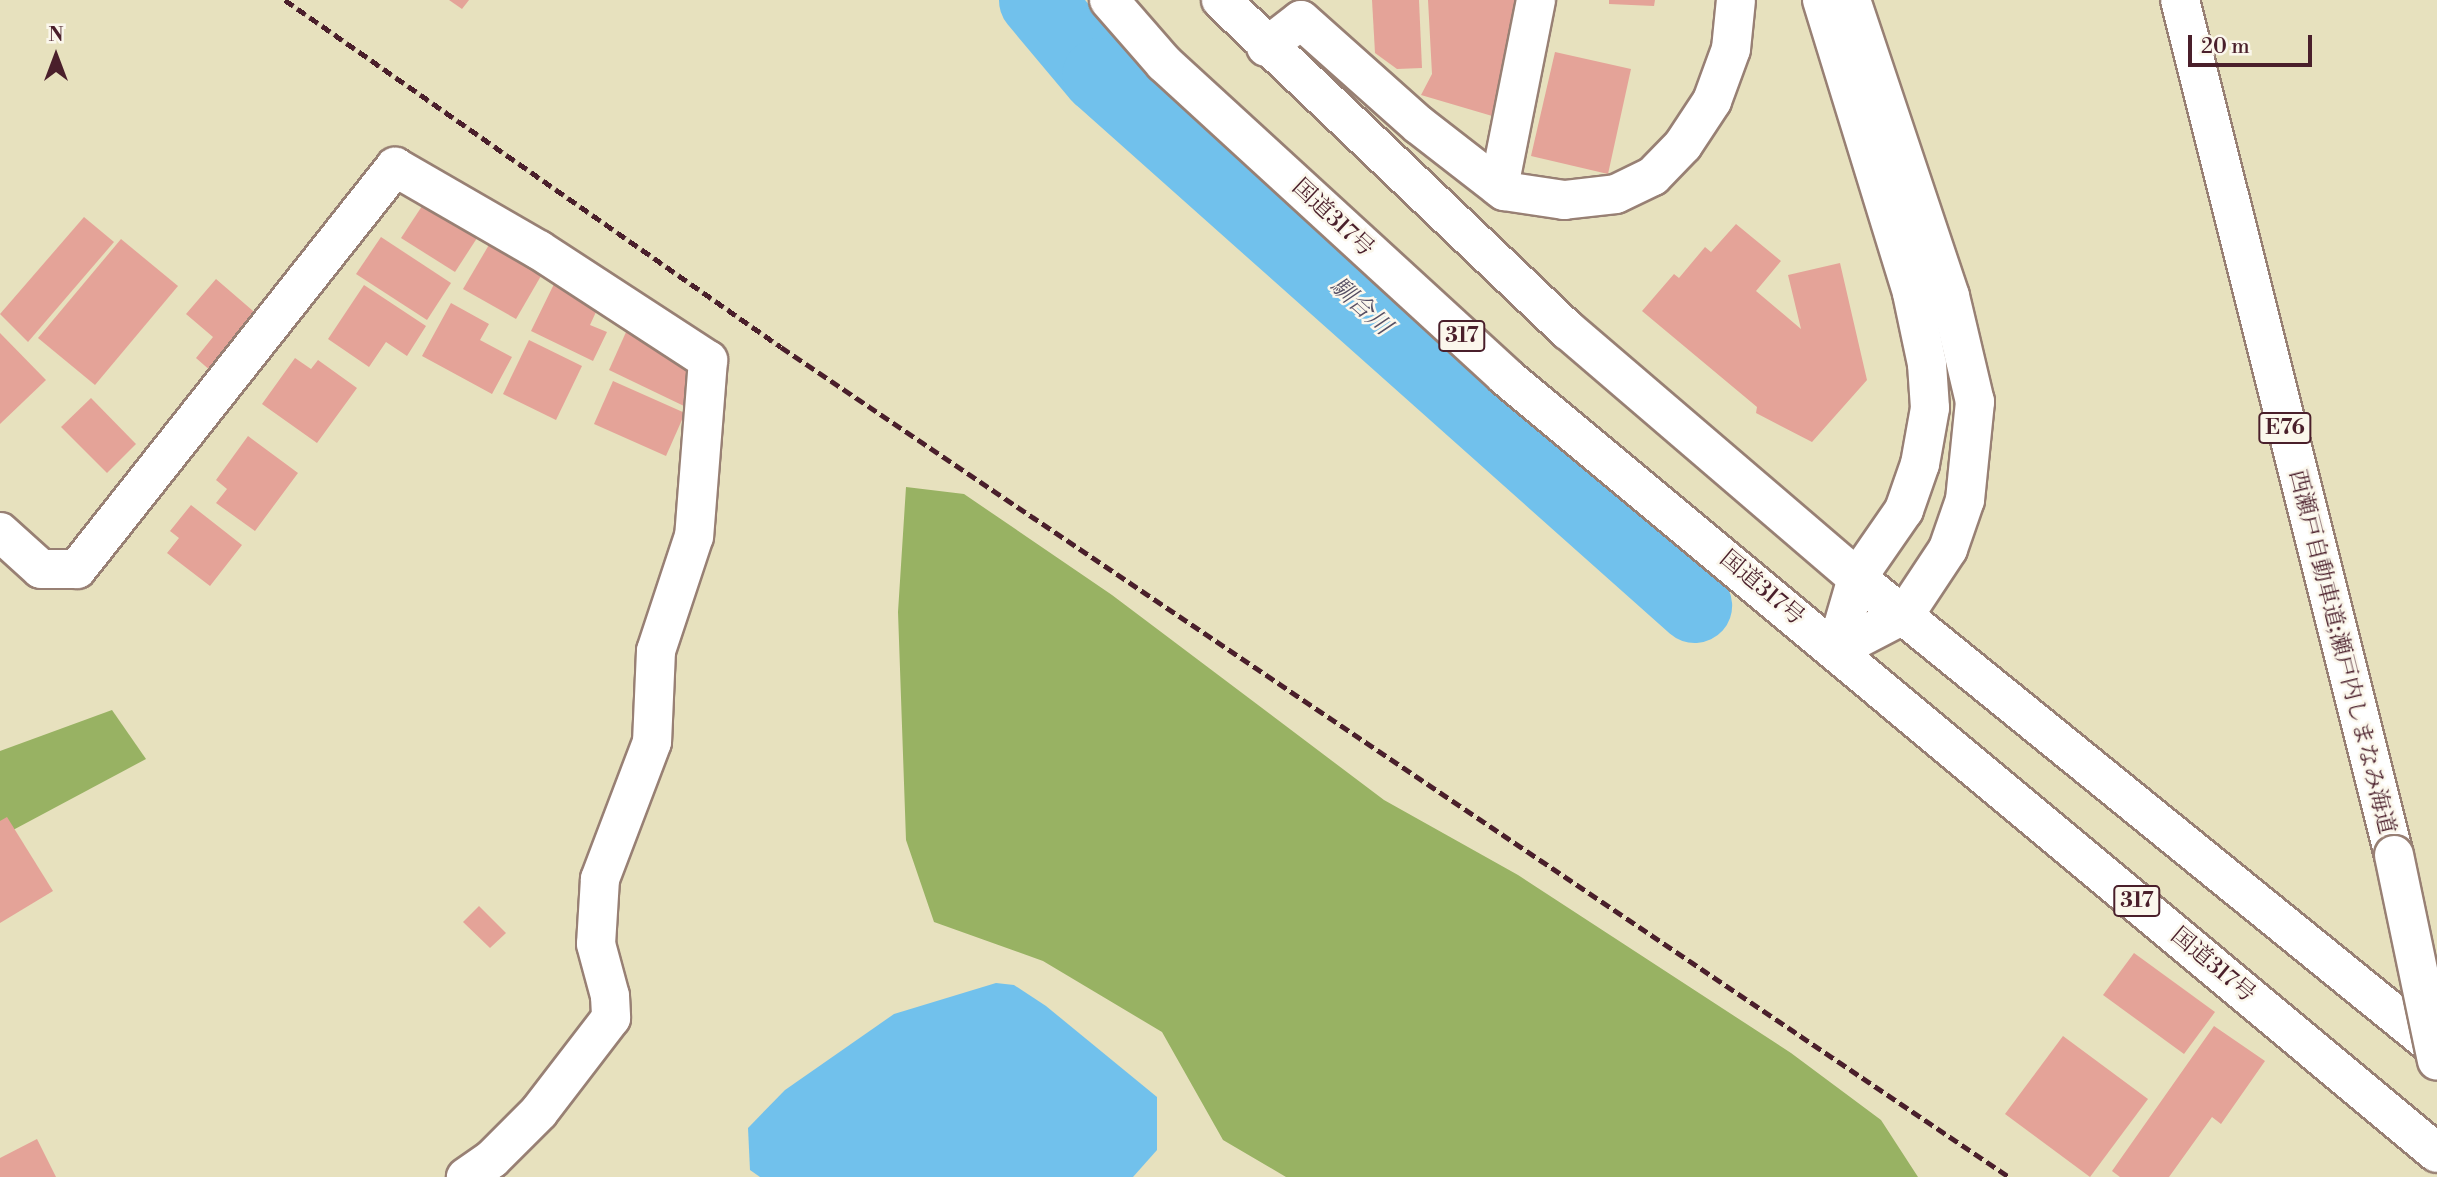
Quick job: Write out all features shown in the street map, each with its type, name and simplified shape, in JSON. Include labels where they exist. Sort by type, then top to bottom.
[{"type":"main road","name":"国道317号","points":[[1109,0],[1164,63],[1505,376],[2437,1153]]},
{"type":"main road","points":[[1220,0],[1266,47],[1569,331],[1857,578],[1905,614],[2437,1049]]},
{"type":"main road","points":[[1499,187],[1536,0]]},
{"type":"main road","points":[[1266,47],[1301,20],[1419,125],[1499,187],[1564,200],[1616,194],[1653,176],[1683,145],[1712,101],[1731,50],[1736,0]]},
{"type":"main road","points":[[1822,0],[1912,293],[1927,364],[1930,408],[1920,464],[1903,510],[1857,578],[1836,650]]},
{"type":"main road","points":[[1836,650],[1905,614],[1948,549],[1965,500],[1975,402],[1950,296],[1850,0]]},
{"type":"main road","name":"西瀬戸自動車道;瀬戸内しまなみ海道","points":[[2180,0],[2394,855],[2437,1061]]},
{"type":"main road","points":[[0,532],[41,569],[77,569],[395,167],[538,250],[708,360],[694,536],[656,651],[652,742],[600,880],[596,944],[610,996],[611,1018],[539,1112],[492,1159],[466,1177]]},
{"type":"green space","points":[[906,487],[964,494],[1112,595],[1384,800],[1518,875],[1791,1053],[1881,1120],[1918,1177],[1286,1177],[1223,1140],[1162,1032],[1043,961],[934,922],[906,840],[898,612]]},
{"type":"green space","points":[[112,710],[146,759],[0,837],[0,751]]},
{"type":"water","points":[[996,983],[1014,985],[1046,1006],[1157,1097],[1157,1150],[1133,1177],[760,1177],[750,1170],[748,1128],[785,1090],[894,1014]]},
{"type":"building","points":[[449,0],[469,0],[462,9]]},
{"type":"building","points":[[1372,0],[1419,0],[1422,68],[1397,69],[1375,53]]},
{"type":"building","points":[[1428,0],[1524,0],[1499,118],[1421,95],[1432,74]]},
{"type":"building","points":[[1609,0],[1655,0],[1654,6],[1609,4]]},
{"type":"building","points":[[1555,52],[1631,69],[1608,174],[1531,156]]},
{"type":"building","points":[[426,200],[479,235],[455,272],[401,238]]},
{"type":"building","points":[[84,217],[114,242],[28,342],[0,314]]},
{"type":"building","points":[[1736,224],[1781,261],[1756,291],[1801,329],[1788,275],[1840,263],[1867,380],[1812,442],[1756,413],[1757,407],[1642,311],[1674,274],[1679,278],[1705,247],[1711,252]]},
{"type":"building","points":[[381,237],[451,283],[427,320],[356,274]]},
{"type":"building","points":[[493,238],[545,269],[516,319],[463,289]]},
{"type":"building","points":[[121,239],[178,286],[95,385],[38,338]]},
{"type":"building","points":[[216,279],[259,316],[212,372],[196,358],[213,337],[186,314]]},
{"type":"building","points":[[556,280],[601,301],[590,325],[607,332],[593,361],[531,331]]},
{"type":"building","points":[[364,285],[426,326],[407,356],[386,342],[369,367],[328,339]]},
{"type":"building","points":[[451,303],[489,324],[480,340],[512,357],[492,394],[422,356]]},
{"type":"building","points":[[631,321],[701,364],[684,406],[609,370]]},
{"type":"building","points":[[0,333],[46,380],[0,424]]},
{"type":"building","points":[[529,340],[582,366],[556,420],[503,394]]},
{"type":"building","points":[[295,358],[311,369],[318,360],[357,388],[317,443],[262,404]]},
{"type":"building","points":[[613,381],[685,413],[666,456],[594,424]]},
{"type":"building","points":[[91,398],[136,444],[107,473],[61,427]]},
{"type":"building","points":[[248,436],[298,473],[255,531],[216,503],[227,489],[216,480]]},
{"type":"building","points":[[191,505],[242,545],[210,586],[167,553],[179,538],[170,531]]},
{"type":"building","points":[[7,817],[53,891],[0,923],[0,821]]},
{"type":"building","points":[[479,906],[506,933],[490,948],[463,922]]},
{"type":"building","points":[[2134,953],[2215,1012],[2184,1054],[2103,995]]},
{"type":"building","points":[[2214,1026],[2265,1061],[2221,1124],[2212,1117],[2169,1177],[2120,1177],[2112,1171]]},
{"type":"building","points":[[2063,1036],[2148,1099],[2090,1177],[2005,1114]]},
{"type":"building","points":[[37,1139],[56,1177],[0,1177],[0,1158]]},
{"type":"waterway","name":"馴合川","points":[[1036,0],[1099,75],[1694,605]]},
{"type":"railway","points":[[285,0],[781,347],[2009,1177]]}]
